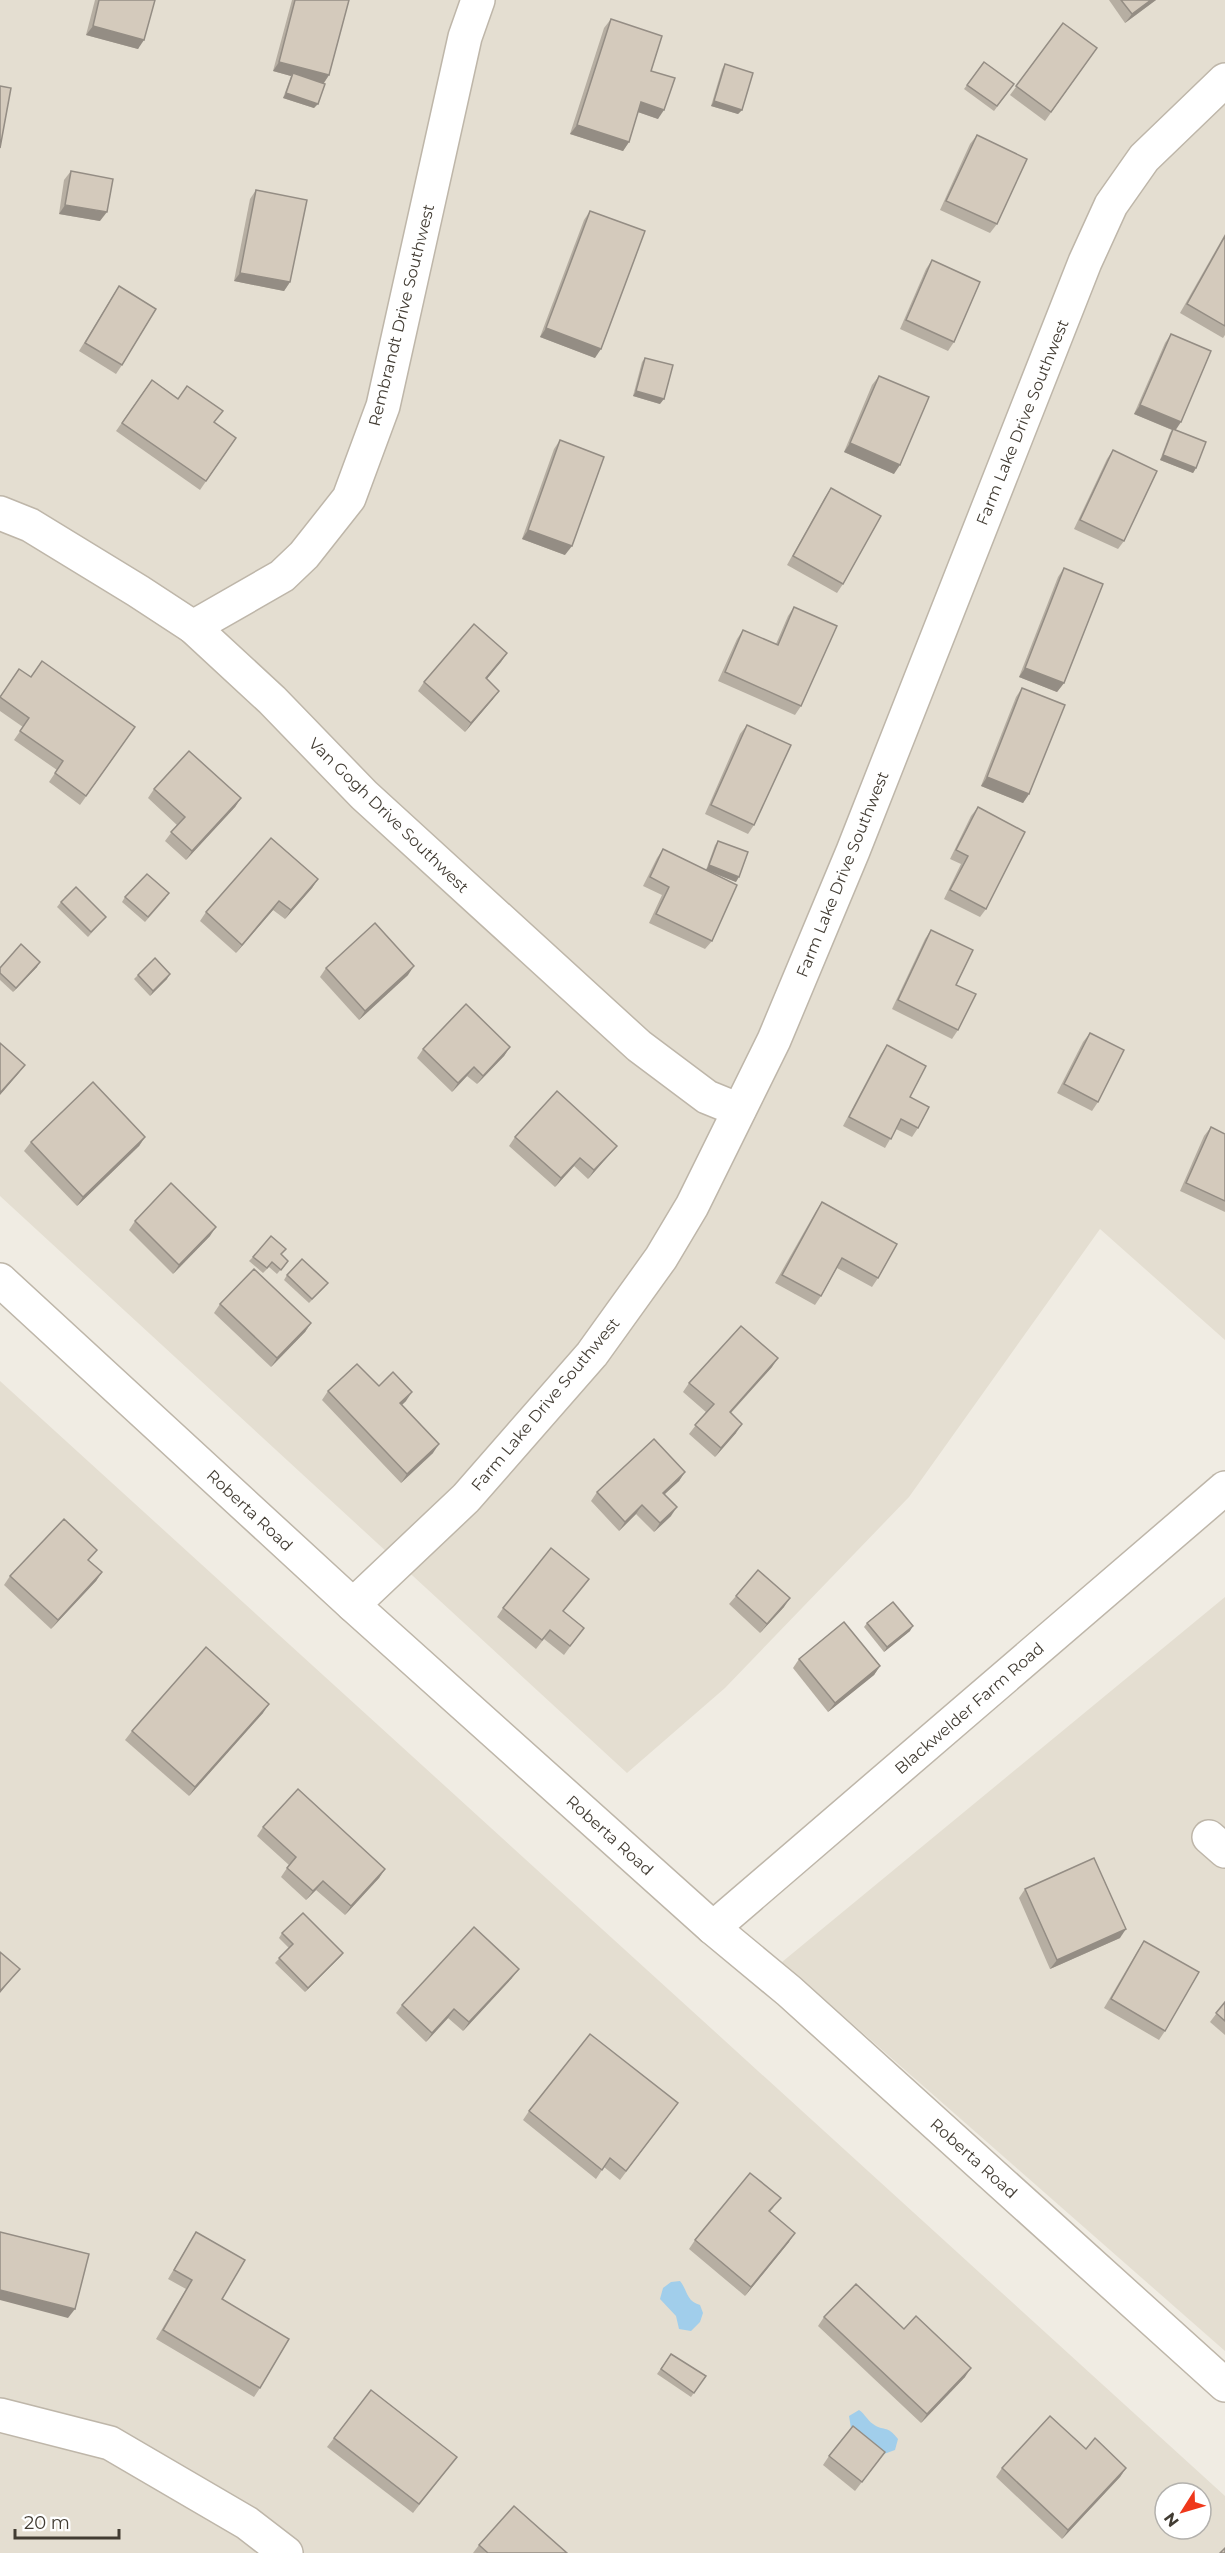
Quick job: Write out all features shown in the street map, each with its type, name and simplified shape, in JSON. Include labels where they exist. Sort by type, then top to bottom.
[{"type":"street","name":"Rembrandt Drive Southwest","points":[[193,627],[282,576],[304,555],[349,498],[383,406],[465,37],[478,0]]},
{"type":"street","name":"Farm Lake Drive Southwest","points":[[353,1605],[466,1498],[592,1354],[667,1249],[692,1206],[774,1040],[853,851],[1085,261],[1111,205],[1143,158],[1225,80]]},
{"type":"street","name":"Van Gogh Drive Southwest","points":[[0,513],[30,525],[193,627],[272,700],[364,795],[639,1046],[707,1097],[739,1110]]},
{"type":"street","name":"Roberta Road","points":[[0,1280],[353,1605],[713,1928],[789,1991],[1225,2385]]},
{"type":"street","name":"Blackwelder Farm Road","points":[[713,1928],[1225,1488]]},
{"type":"street","points":[[0,2415],[110,2443],[247,2523],[286,2553]]},
{"type":"shaded area","points":[[0,0],[1225,0],[1225,1340],[1100,1229],[909,1497],[725,1688],[627,1773],[0,1196]]},
{"type":"shaded area","points":[[0,1381],[1209,2481],[1153,2481],[1153,2541],[1213,2541],[1213,2485],[1225,2496],[1225,2553],[0,2553]]},
{"type":"shaded area","points":[[1225,1597],[1225,2351],[782,1962]]},
{"type":"water","points":[[680,2281],[690,2298],[700,2305],[703,2313],[700,2322],[691,2331],[679,2329],[676,2316],[660,2299],[663,2288],[671,2282]]},
{"type":"water","points":[[859,2410],[873,2424],[894,2434],[898,2439],[895,2450],[884,2454],[851,2428],[849,2416]]},
{"type":"building","points":[[99,0],[155,0],[144,40],[93,26]]},
{"type":"building","points":[[295,0],[349,0],[329,75],[279,62]]},
{"type":"building","points":[[1121,0],[1151,0],[1132,14]]},
{"type":"building","points":[[611,19],[662,36],[651,71],[675,78],[664,110],[641,102],[629,142],[577,125]]},
{"type":"building","points":[[1063,23],[1097,48],[1051,112],[1016,86]]},
{"type":"building","points":[[984,62],[1014,84],[997,106],[967,85]]},
{"type":"building","points":[[725,64],[753,73],[742,110],[714,101]]},
{"type":"building","points":[[293,73],[325,84],[318,104],[286,93]]},
{"type":"building","points":[[0,86],[11,88],[0,148]]},
{"type":"building","points":[[977,135],[1027,159],[997,224],[946,201]]},
{"type":"building","points":[[71,171],[113,179],[107,212],[65,205]]},
{"type":"building","points":[[256,190],[307,200],[290,282],[240,273]]},
{"type":"building","points":[[590,211],[645,231],[601,349],[546,328]]},
{"type":"building","points":[[1225,236],[1225,326],[1187,304]]},
{"type":"building","points":[[932,260],[980,282],[954,342],[906,320]]},
{"type":"building","points":[[119,286],[156,309],[122,365],[85,343]]},
{"type":"building","points":[[1171,334],[1211,351],[1181,422],[1140,405]]},
{"type":"building","points":[[645,358],[673,365],[664,399],[636,391]]},
{"type":"building","points":[[879,376],[929,397],[900,465],[850,443]]},
{"type":"building","points":[[152,380],[178,399],[187,386],[223,411],[214,422],[236,438],[206,481],[122,423]]},
{"type":"building","points":[[1173,429],[1206,442],[1196,468],[1163,455]]},
{"type":"building","points":[[560,440],[604,457],[572,546],[528,530]]},
{"type":"building","points":[[1113,450],[1157,471],[1124,541],[1080,520]]},
{"type":"building","points":[[831,488],[881,516],[843,584],[793,556]]},
{"type":"building","points":[[1064,568],[1103,584],[1064,683],[1025,668]]},
{"type":"building","points":[[794,607],[837,626],[801,706],[725,672],[743,630],[778,645]]},
{"type":"building","points":[[474,624],[507,653],[486,678],[499,691],[471,723],[424,682]]},
{"type":"building","points":[[42,661],[135,727],[86,796],[55,773],[63,761],[20,731],[29,718],[0,697],[19,669],[31,677]]},
{"type":"building","points":[[1022,688],[1065,705],[1029,794],[987,777]]},
{"type":"building","points":[[747,725],[791,745],[754,825],[711,805]]},
{"type":"building","points":[[189,751],[241,798],[192,851],[171,832],[185,817],[154,789]]},
{"type":"building","points":[[978,807],[1025,832],[986,909],[950,890],[968,856],[956,850]]},
{"type":"building","points":[[271,838],[318,879],[291,910],[279,901],[242,945],[206,912]]},
{"type":"building","points":[[718,841],[748,852],[739,877],[709,865]]},
{"type":"building","points":[[663,849],[737,885],[712,941],[656,914],[669,887],[650,877]]},
{"type":"building","points":[[147,874],[169,893],[148,917],[125,897]]},
{"type":"building","points":[[76,887],[106,917],[91,932],[61,902]]},
{"type":"building","points":[[375,923],[414,966],[365,1011],[326,968]]},
{"type":"building","points":[[931,930],[973,950],[956,985],[976,994],[958,1030],[898,1000]]},
{"type":"building","points":[[21,944],[40,962],[16,988],[0,973],[0,968]]},
{"type":"building","points":[[155,958],[170,974],[153,991],[138,975]]},
{"type":"building","points":[[466,1004],[510,1047],[483,1076],[474,1067],[458,1083],[423,1049]]},
{"type":"building","points":[[1090,1033],[1124,1050],[1098,1102],[1064,1084]]},
{"type":"building","points":[[0,1043],[25,1065],[0,1093]]},
{"type":"building","points":[[887,1045],[926,1066],[910,1097],[929,1107],[918,1128],[901,1119],[891,1139],[849,1117]]},
{"type":"building","points":[[93,1082],[145,1137],[83,1197],[31,1142]]},
{"type":"building","points":[[557,1091],[617,1146],[594,1170],[580,1158],[561,1178],[515,1137]]},
{"type":"building","points":[[1211,1127],[1225,1134],[1225,1201],[1186,1183]]},
{"type":"building","points":[[171,1183],[216,1227],[179,1265],[135,1221]]},
{"type":"building","points":[[822,1202],[897,1244],[878,1278],[842,1258],[821,1296],[782,1275]]},
{"type":"building","points":[[271,1236],[286,1249],[281,1254],[288,1261],[281,1270],[272,1262],[267,1268],[253,1257]]},
{"type":"building","points":[[302,1259],[328,1283],[312,1299],[287,1275]]},
{"type":"building","points":[[254,1269],[311,1323],[277,1358],[220,1304]]},
{"type":"building","points":[[741,1326],[778,1358],[730,1412],[742,1424],[721,1448],[695,1425],[714,1404],[689,1383]]},
{"type":"building","points":[[357,1364],[379,1386],[393,1372],[412,1392],[400,1403],[439,1444],[407,1474],[328,1391]]},
{"type":"building","points":[[654,1439],[685,1472],[663,1493],[677,1507],[660,1523],[642,1505],[625,1522],[597,1492]]},
{"type":"building","points":[[64,1519],[97,1550],[88,1560],[102,1572],[58,1620],[10,1576]]},
{"type":"building","points":[[551,1548],[589,1579],[563,1611],[584,1628],[570,1646],[550,1630],[542,1640],[503,1608]]},
{"type":"building","points":[[758,1570],[790,1598],[767,1624],[736,1596]]},
{"type":"building","points":[[893,1602],[913,1626],[887,1647],[867,1623]]},
{"type":"building","points":[[844,1622],[880,1666],[835,1703],[799,1659]]},
{"type":"building","points":[[206,1647],[269,1704],[195,1787],[132,1731]]},
{"type":"building","points":[[298,1789],[385,1869],[351,1906],[323,1881],[313,1891],[287,1868],[296,1857],[263,1827]]},
{"type":"building","points":[[1094,1858],[1126,1929],[1057,1960],[1025,1889]]},
{"type":"building","points":[[303,1913],[343,1953],[308,1988],[279,1958],[293,1944],[282,1933]]},
{"type":"building","points":[[474,1927],[519,1969],[469,2022],[454,2009],[432,2033],[402,2005]]},
{"type":"building","points":[[1144,1941],[1199,1972],[1165,2031],[1111,1999]]},
{"type":"building","points":[[0,1952],[20,1969],[0,1991]]},
{"type":"building","points":[[1225,2002],[1225,2021],[1216,2013]]},
{"type":"building","points":[[590,2034],[678,2103],[626,2171],[610,2158],[602,2170],[529,2111]]},
{"type":"building","points":[[750,2173],[781,2198],[769,2211],[795,2233],[751,2287],[695,2240]]},
{"type":"building","points":[[0,2232],[89,2254],[75,2309],[0,2290]]},
{"type":"building","points":[[196,2232],[245,2260],[222,2299],[289,2339],[260,2388],[163,2330],[192,2280],[174,2270]]},
{"type":"building","points":[[856,2284],[904,2329],[916,2316],[971,2368],[927,2414],[824,2317]]},
{"type":"building","points":[[671,2354],[706,2376],[694,2393],[661,2369]]},
{"type":"building","points":[[371,2390],[457,2457],[419,2504],[334,2438]]},
{"type":"building","points":[[1050,2416],[1086,2449],[1095,2438],[1126,2468],[1068,2530],[1002,2468]]},
{"type":"building","points":[[853,2426],[885,2452],[862,2482],[829,2456]]},
{"type":"building","points":[[514,2506],[567,2553],[488,2553],[479,2545]]}]
